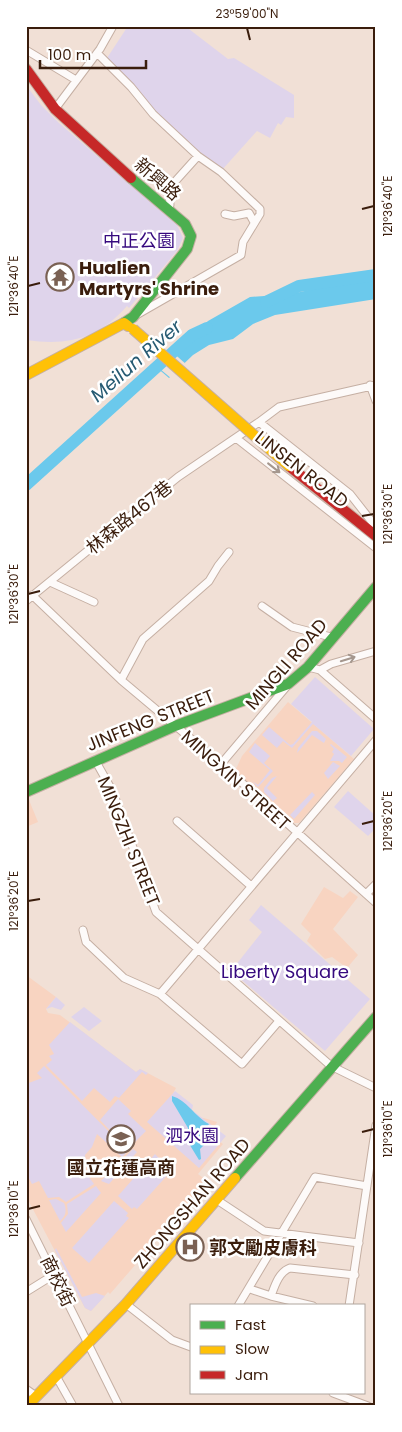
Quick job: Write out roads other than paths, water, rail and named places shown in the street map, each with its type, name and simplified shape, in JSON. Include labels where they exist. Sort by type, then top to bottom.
[{"type":"street","points":[[55,109],[97,53],[113,26]]},
{"type":"street","points":[[26,50],[76,80]]},
{"type":"street","points":[[26,375],[128,320],[227,261],[241,255],[242,242],[260,214],[260,209],[221,172],[198,156],[153,114],[131,87],[97,53]]},
{"type":"street","name":"新興路","points":[[26,69],[55,109],[185,224],[191,236],[187,249],[128,320]]},
{"type":"street","points":[[167,209],[170,205],[169,192],[171,186],[198,156]]},
{"type":"street","points":[[225,214],[234,216],[249,213],[254,222]]},
{"type":"street","name":"LINSEN ROAD","points":[[128,320],[133,329],[289,466],[376,536]]},
{"type":"street","points":[[259,422],[280,407],[373,385],[376,401]]},
{"type":"street","name":"LINSEN ROAD","points":[[376,527],[350,494],[259,422],[236,438],[376,548]]},
{"type":"street","name":"林森路467巷","points":[[29,598],[178,477],[236,438]]},
{"type":"street","points":[[121,680],[143,640],[209,581],[229,552]]},
{"type":"street","points":[[50,582],[94,602]]},
{"type":"street","name":"MINGLI ROAD","points":[[221,764],[288,684],[308,667],[331,637],[376,587]]},
{"type":"street","name":"MINGXIN STREET","points":[[29,598],[121,680],[221,764],[376,903]]},
{"type":"street","points":[[262,606],[292,627],[331,637]]},
{"type":"street","points":[[320,670],[330,664],[376,651]]},
{"type":"street","points":[[308,667],[320,670],[376,719]]},
{"type":"street","name":"JINFENG STREET","points":[[26,792],[175,726],[288,684]]},
{"type":"street","points":[[160,994],[198,952],[376,740]]},
{"type":"street","name":"MINGZHI STREET","points":[[95,760],[112,792],[156,912],[198,952],[330,1066],[376,1088]]},
{"type":"street","points":[[177,821],[252,886]]},
{"type":"street","points":[[366,894],[376,884]]},
{"type":"street","points":[[83,930],[86,942],[124,978],[160,994],[242,1064],[279,1021]]},
{"type":"street","name":"ZHONGSHAN ROAD","points":[[27,1406],[126,1304],[330,1066],[376,1017]]},
{"type":"street","points":[[349,1304],[376,1125]]},
{"type":"street","points":[[239,1304],[316,1177],[368,1186]]},
{"type":"street","points":[[217,1200],[264,1231],[359,1243]]},
{"type":"street","name":"商校街","points":[[26,1219],[119,1406]]},
{"type":"street","points":[[271,1296],[281,1274],[284,1270],[290,1268],[355,1275]]},
{"type":"street","points":[[26,1292],[55,1274]]},
{"type":"street","points":[[250,1288],[271,1296],[305,1304]]},
{"type":"street","points":[[126,1304],[172,1340],[190,1347]]},
{"type":"street","points":[[56,1376],[73,1406]]},
{"type":"street","points":[[26,1390],[36,1396]]},
{"type":"street","points":[[343,1406],[344,1395],[368,1406]]},
{"type":"water","points":[[376,274],[376,299],[275,315],[253,324],[233,339],[209,345],[193,355],[169,378],[155,366],[208,321],[250,297],[292,294]]},
{"type":"water","points":[[172,1096],[182,1101],[209,1124],[206,1128],[208,1141],[200,1149],[201,1159],[199,1160],[188,1142],[188,1128],[172,1101]]},
{"type":"waterway","name":"Meilun River","points":[[266,302],[299,286],[376,275]]},
{"type":"waterway","name":"Meilun River","points":[[26,485],[192,335],[207,328]]},
{"type":"place","name":"Hualien Martyrs' Shrine","points":[[60,277]]},
{"type":"place","name":"國立花蓮高商","points":[[121,1139]]},
{"type":"place","name":"郭文勵皮膚科","points":[[190,1247]]},
{"type":"park label","name":"中正公園","points":[[139,240]]},
{"type":"park label","name":"Liberty Square","points":[[285,971]]},
{"type":"park label","name":"泗水園","points":[[192,1135]]}]
